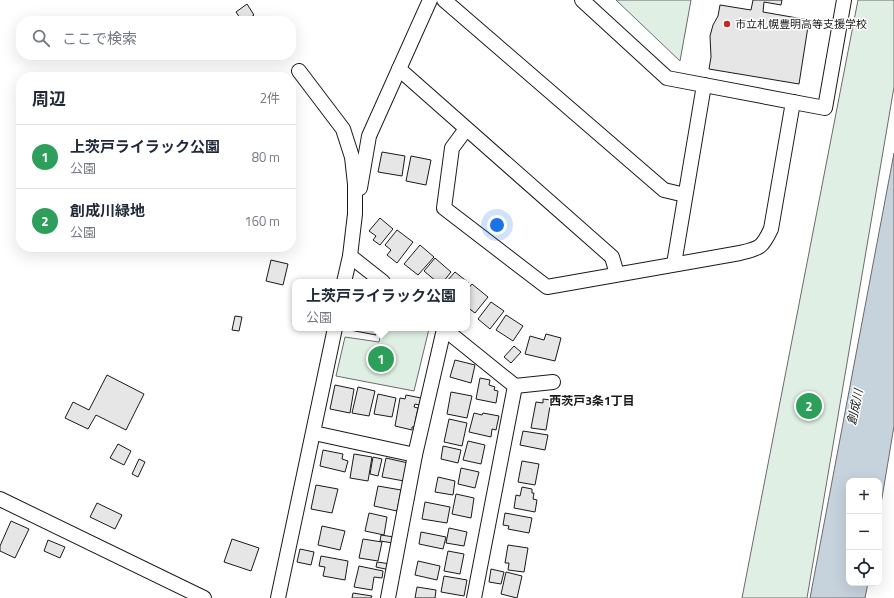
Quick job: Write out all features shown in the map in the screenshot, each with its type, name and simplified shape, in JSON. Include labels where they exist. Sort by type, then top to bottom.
[{"type":"street","points":[[345,279],[350,256],[355,214],[369,136],[430,0]]},
{"type":"street","points":[[444,0],[664,190],[685,195]]},
{"type":"street","points":[[582,0],[666,78],[825,108],[844,0]]},
{"type":"street","points":[[399,70],[612,258],[617,274]]},
{"type":"street","points":[[299,71],[343,129],[352,157],[355,184],[355,214]]},
{"type":"street","points":[[674,264],[704,85]]},
{"type":"street","points":[[466,128],[452,148],[444,208],[548,287],[740,253],[757,248],[764,243],[771,229],[793,102]]},
{"type":"street","points":[[350,256],[380,279]]},
{"type":"street","points":[[278,598],[334,331]]},
{"type":"street","points":[[388,598],[415,455],[444,331]]},
{"type":"street","points":[[446,331],[515,386],[553,382]]},
{"type":"street","points":[[474,598],[515,386]]},
{"type":"street","points":[[314,433],[415,455]]},
{"type":"street","points":[[0,499],[204,598]]},
{"type":"green space","points":[[616,0],[691,0],[680,61]]},
{"type":"green space","points":[[858,0],[894,0],[894,87],[807,598],[742,598]]},
{"type":"green space","points":[[381,331],[429,331],[414,391],[336,376],[345,337],[379,342]]},
{"type":"water","name":"創成川","points":[[894,153],[894,426],[882,498],[882,478],[846,478],[846,586],[867,586],[865,598],[810,598]]},
{"type":"building","points":[[753,0],[782,0],[781,5],[764,2],[763,12],[809,20],[799,84],[709,69],[711,57],[710,36],[713,25],[718,16],[720,5],[751,10]]},
{"type":"building","points":[[247,4],[254,15],[239,16],[236,12]]},
{"type":"building","points":[[382,152],[405,156],[402,176],[378,172]]},
{"type":"building","points":[[411,156],[431,160],[426,185],[406,181]]},
{"type":"building","points":[[380,218],[393,229],[380,245],[373,240],[376,236],[369,231]]},
{"type":"building","points":[[397,230],[413,242],[397,263],[387,255],[391,250],[385,245]]},
{"type":"building","points":[[420,245],[434,257],[418,275],[404,264]]},
{"type":"building","points":[[435,258],[451,272],[445,279],[433,279],[424,271]]},
{"type":"building","points":[[271,260],[288,264],[283,285],[266,281]]},
{"type":"building","points":[[455,272],[464,279],[449,279]]},
{"type":"building","points":[[472,284],[488,297],[475,313],[470,309],[470,286]]},
{"type":"building","points":[[491,302],[504,311],[490,329],[478,319]]},
{"type":"building","points":[[506,315],[523,326],[513,341],[496,330]]},
{"type":"building","points":[[235,316],[242,317],[239,331],[232,330]]},
{"type":"building","points":[[355,331],[377,331],[376,335]]},
{"type":"building","points":[[546,334],[561,338],[555,361],[525,354],[530,336],[544,340]]},
{"type":"building","points":[[514,346],[521,352],[511,363],[504,357]]},
{"type":"building","points":[[455,360],[475,365],[471,383],[450,377]]},
{"type":"building","points":[[107,375],[144,394],[126,430],[96,415],[88,429],[65,418],[73,402],[89,410]]},
{"type":"building","points":[[480,378],[490,380],[489,385],[495,387],[494,390],[498,391],[496,403],[476,399]]},
{"type":"building","points":[[335,385],[354,389],[350,413],[330,409]]},
{"type":"building","points":[[358,387],[375,391],[369,416],[352,413]]},
{"type":"building","points":[[451,392],[472,396],[467,418],[447,414]]},
{"type":"building","points":[[378,394],[396,398],[392,417],[374,414]]},
{"type":"building","points":[[406,395],[421,398],[419,405],[415,404],[414,407],[418,408],[412,430],[395,426],[400,398],[405,399]]},
{"type":"building","points":[[543,399],[551,400],[546,430],[531,428],[536,402],[543,403]]},
{"type":"building","points":[[474,413],[499,416],[496,430],[492,429],[491,437],[469,432]]},
{"type":"building","points":[[449,419],[467,423],[462,446],[444,442]]},
{"type":"building","points":[[523,431],[548,435],[545,450],[520,445]]},
{"type":"building","points":[[468,441],[485,445],[481,464],[463,460]]},
{"type":"building","points":[[118,444],[131,451],[124,465],[110,458]]},
{"type":"building","points":[[443,446],[461,450],[458,463],[441,459]]},
{"type":"building","points":[[323,450],[343,454],[342,459],[348,461],[345,472],[320,466]]},
{"type":"building","points":[[354,454],[372,457],[368,481],[350,478]]},
{"type":"building","points":[[373,457],[382,459],[378,476],[370,474]]},
{"type":"building","points":[[386,458],[408,463],[404,481],[382,477]]},
{"type":"building","points":[[139,459],[145,462],[138,477],[132,474]]},
{"type":"building","points":[[522,461],[539,464],[535,485],[518,482]]},
{"type":"building","points":[[461,468],[479,472],[475,488],[458,484]]},
{"type":"building","points":[[438,477],[455,481],[453,495],[435,492]]},
{"type":"building","points":[[316,485],[338,489],[332,513],[311,509]]},
{"type":"building","points":[[378,486],[401,490],[397,511],[374,506]]},
{"type":"building","points":[[522,487],[532,489],[532,493],[534,493],[533,499],[537,500],[535,512],[514,508],[516,495],[520,496]]},
{"type":"building","points":[[456,494],[474,498],[471,518],[452,514]]},
{"type":"building","points":[[425,502],[450,507],[447,523],[422,519]]},
{"type":"building","points":[[97,503],[122,515],[115,529],[90,517]]},
{"type":"building","points":[[369,513],[387,517],[384,535],[365,531]]},
{"type":"building","points":[[505,513],[532,518],[529,533],[508,529],[509,526],[503,525]]},
{"type":"building","points":[[11,521],[29,529],[15,558],[0,551],[0,546]]},
{"type":"building","points":[[322,526],[345,531],[340,550],[318,545]]},
{"type":"building","points":[[449,528],[467,532],[464,546],[446,543]]},
{"type":"building","points":[[421,532],[446,537],[443,549],[419,544]]},
{"type":"building","points":[[381,535],[394,537],[393,543],[380,541]]},
{"type":"building","points":[[232,539],[259,548],[251,571],[224,562]]},
{"type":"building","points":[[363,539],[382,542],[378,561],[359,558]]},
{"type":"building","points":[[48,540],[65,547],[60,558],[44,551]]},
{"type":"building","points":[[508,545],[528,548],[524,572],[508,570],[509,563],[505,563]]},
{"type":"building","points":[[300,549],[314,552],[311,565],[297,562]]},
{"type":"building","points":[[448,551],[464,554],[460,574],[444,571]]},
{"type":"building","points":[[321,556],[348,561],[345,580],[323,576],[325,567],[319,566]]},
{"type":"building","points":[[418,561],[440,566],[437,580],[415,575]]},
{"type":"building","points":[[377,562],[391,564],[390,570],[376,567]]},
{"type":"building","points":[[359,566],[383,571],[382,578],[374,577],[372,590],[354,587]]},
{"type":"building","points":[[491,569],[504,572],[501,584],[489,582]]},
{"type":"building","points":[[506,572],[522,576],[517,598],[501,594]]},
{"type":"building","points":[[444,576],[467,580],[464,596],[441,592]]},
{"type":"building","points":[[417,587],[436,590],[435,598],[415,598]]},
{"type":"building","points":[[353,593],[372,596],[371,598],[352,598]]},
{"type":"place","name":"市立札幌豊明高等支援学校","points":[[727,24]]},
{"type":"place","name":"上茨戸ライラック公園","points":[[381,359]]},
{"type":"place","name":"創成川緑地","points":[[809,406]]},
{"type":"district","name":"西茨戸3条1丁目","points":[[592,401]]}]
